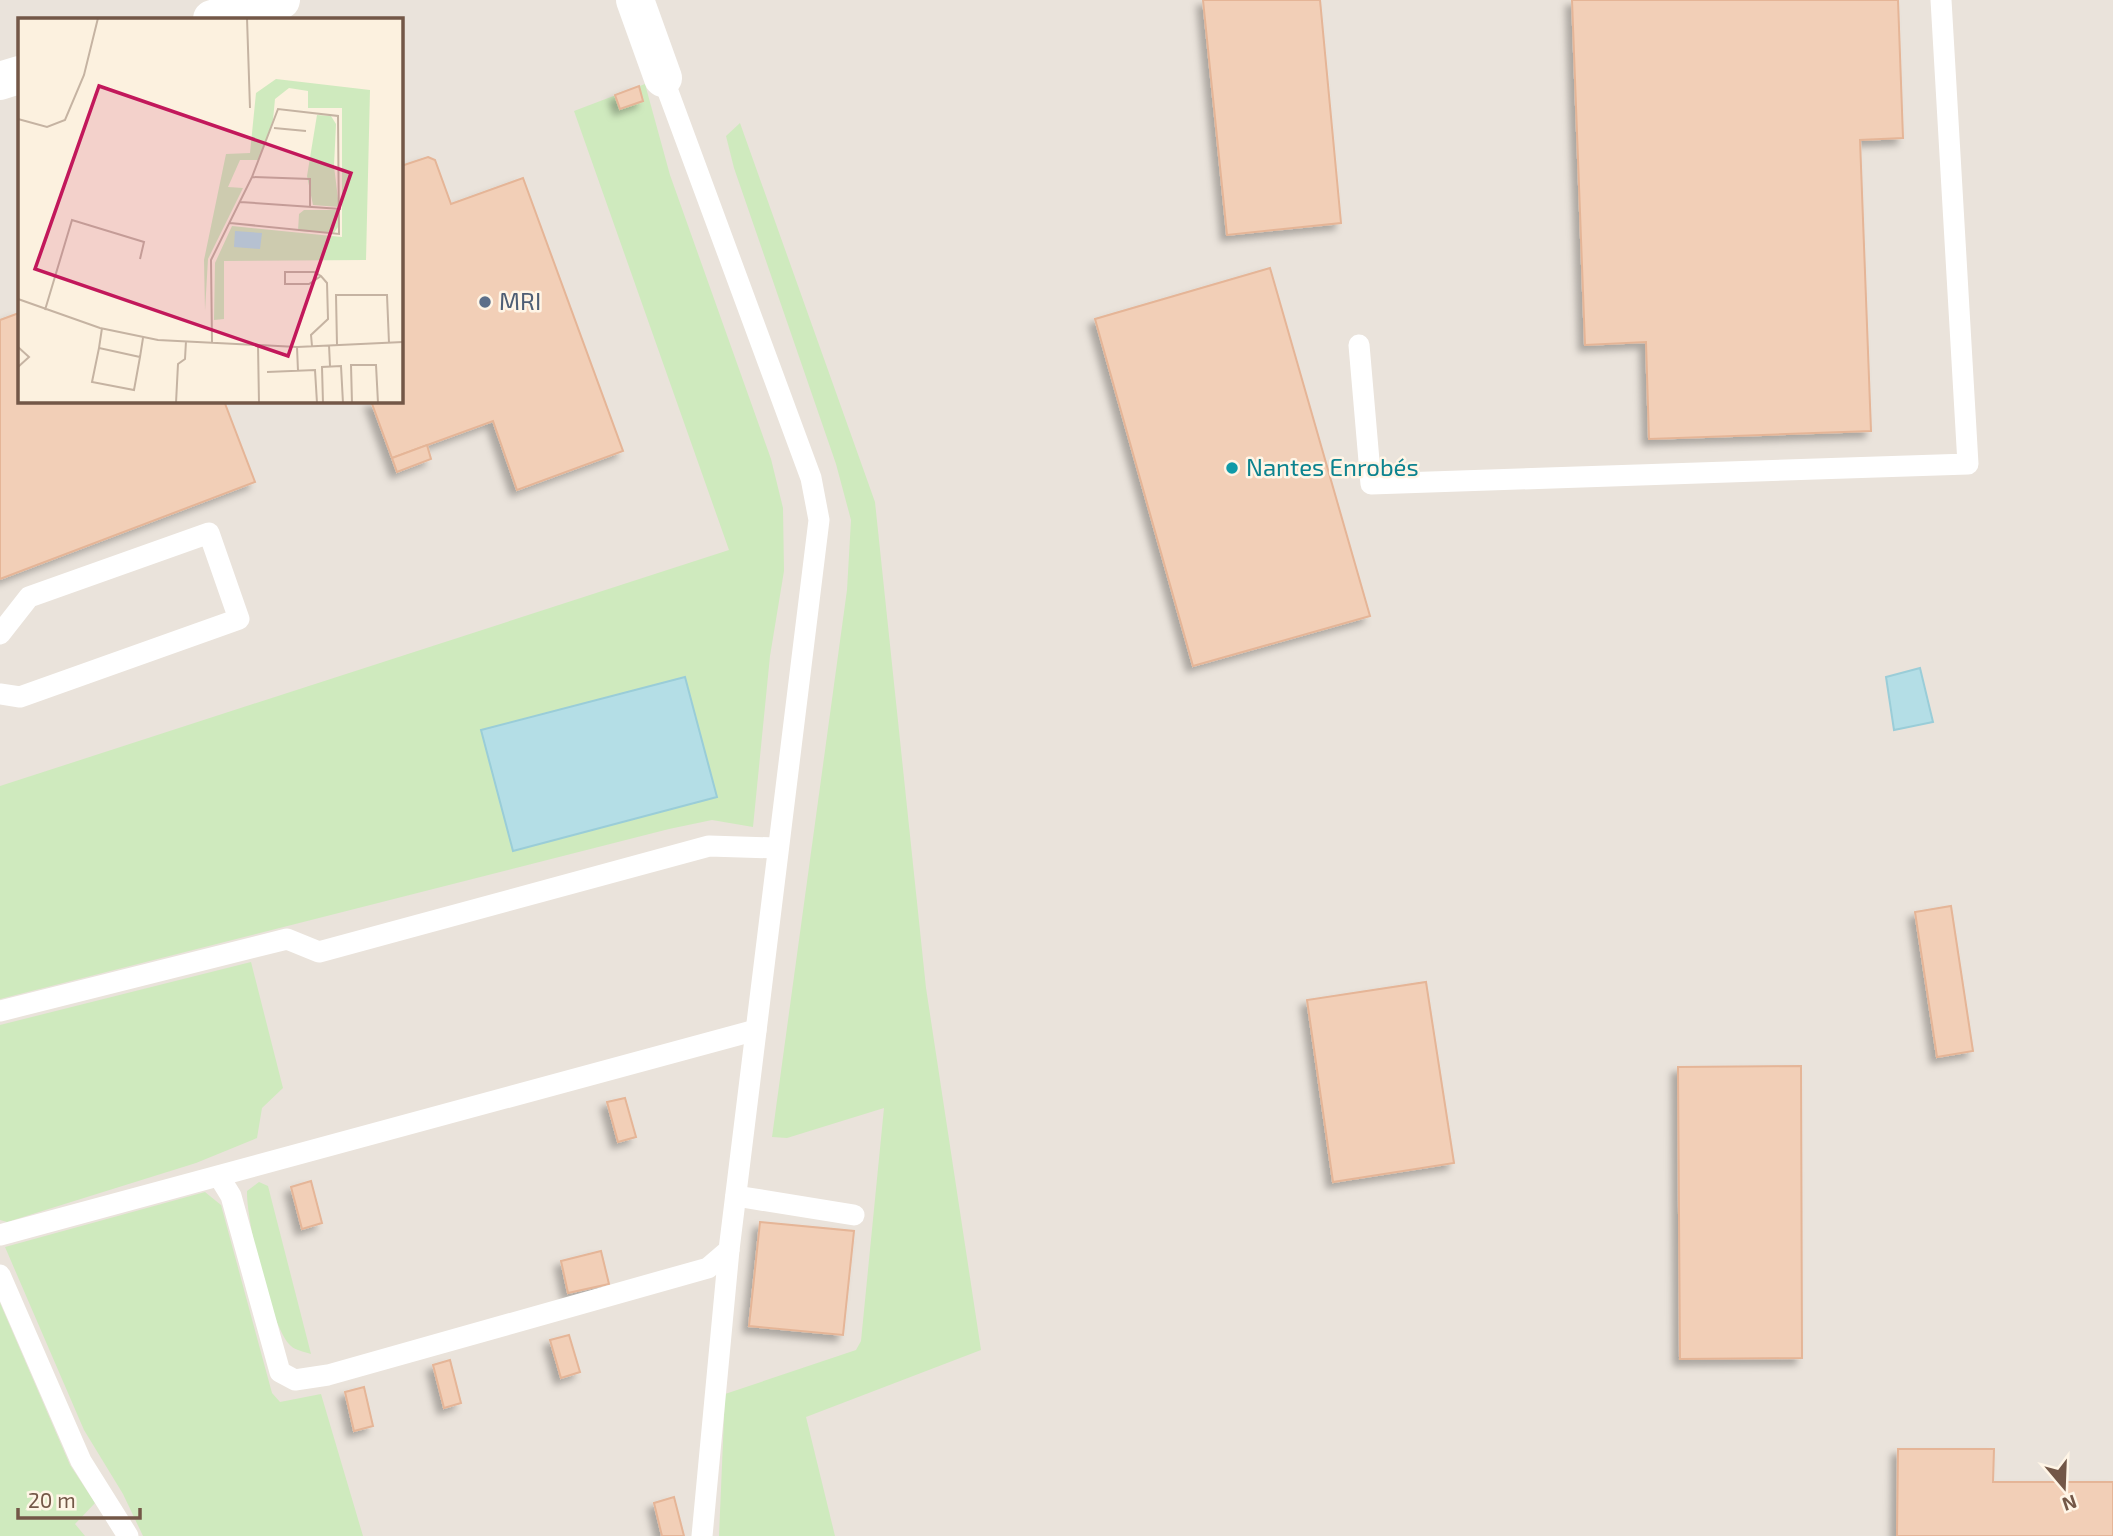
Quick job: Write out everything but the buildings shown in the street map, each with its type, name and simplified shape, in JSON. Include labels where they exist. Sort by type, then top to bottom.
[{"type":"street","points":[[635,0],[663,78]]},
{"type":"street","points":[[215,18],[264,2]]},
{"type":"street","points":[[0,81],[18,75]]},
{"type":"lane","points":[[1359,345],[1371,484],[1969,464],[1941,0]]},
{"type":"lane","points":[[663,78],[811,478],[819,520],[776,848],[729,1250],[702,1536]]},
{"type":"lane","points":[[0,634],[29,597],[209,533],[239,619],[20,697],[0,694]]},
{"type":"lane","points":[[0,1011],[287,939],[319,952],[709,846],[776,848]]},
{"type":"lane","points":[[0,1235],[220,1178],[756,1030]]},
{"type":"lane","points":[[220,1178],[231,1196],[280,1372],[295,1380],[328,1375],[709,1268],[729,1250]]},
{"type":"lane","points":[[736,1196],[854,1215]]},
{"type":"lane","points":[[0,1275],[81,1461],[128,1536]]},
{"type":"shaded area","points":[[0,0],[2113,0],[2113,1536],[0,1536]]},
{"type":"green space","points":[[645,84],[670,175],[771,459],[783,508],[784,571],[770,656],[753,827],[712,820],[669,829],[0,999],[0,786],[729,550],[574,111]]},
{"type":"green space","points":[[740,123],[875,502],[926,988],[981,1350],[806,1417],[835,1536],[719,1536],[725,1394],[856,1350],[861,1341],[884,1108],[787,1138],[772,1137],[847,590],[851,520],[836,464],[734,168],[726,136]]},
{"type":"green space","points":[[251,962],[283,1088],[262,1108],[257,1138],[196,1163],[7,1222],[0,1220],[0,1025]]},
{"type":"green space","points":[[259,1182],[268,1186],[311,1354],[291,1346],[283,1336],[268,1297],[255,1248],[248,1205],[247,1191]]},
{"type":"green space","points":[[205,1192],[221,1205],[272,1393],[280,1402],[321,1394],[363,1536],[143,1536],[123,1494],[84,1430],[5,1247]]},
{"type":"green space","points":[[0,1303],[70,1465],[95,1503],[75,1524],[85,1536],[0,1536]]},
{"type":"water","points":[[1920,668],[1933,722],[1894,730],[1886,677]]},
{"type":"water","points":[[685,677],[717,797],[513,851],[481,730]]},
{"type":"place","name":"MRI","points":[[485,302]]},
{"type":"place","name":"Nantes Enrobés","points":[[1232,468]]}]
